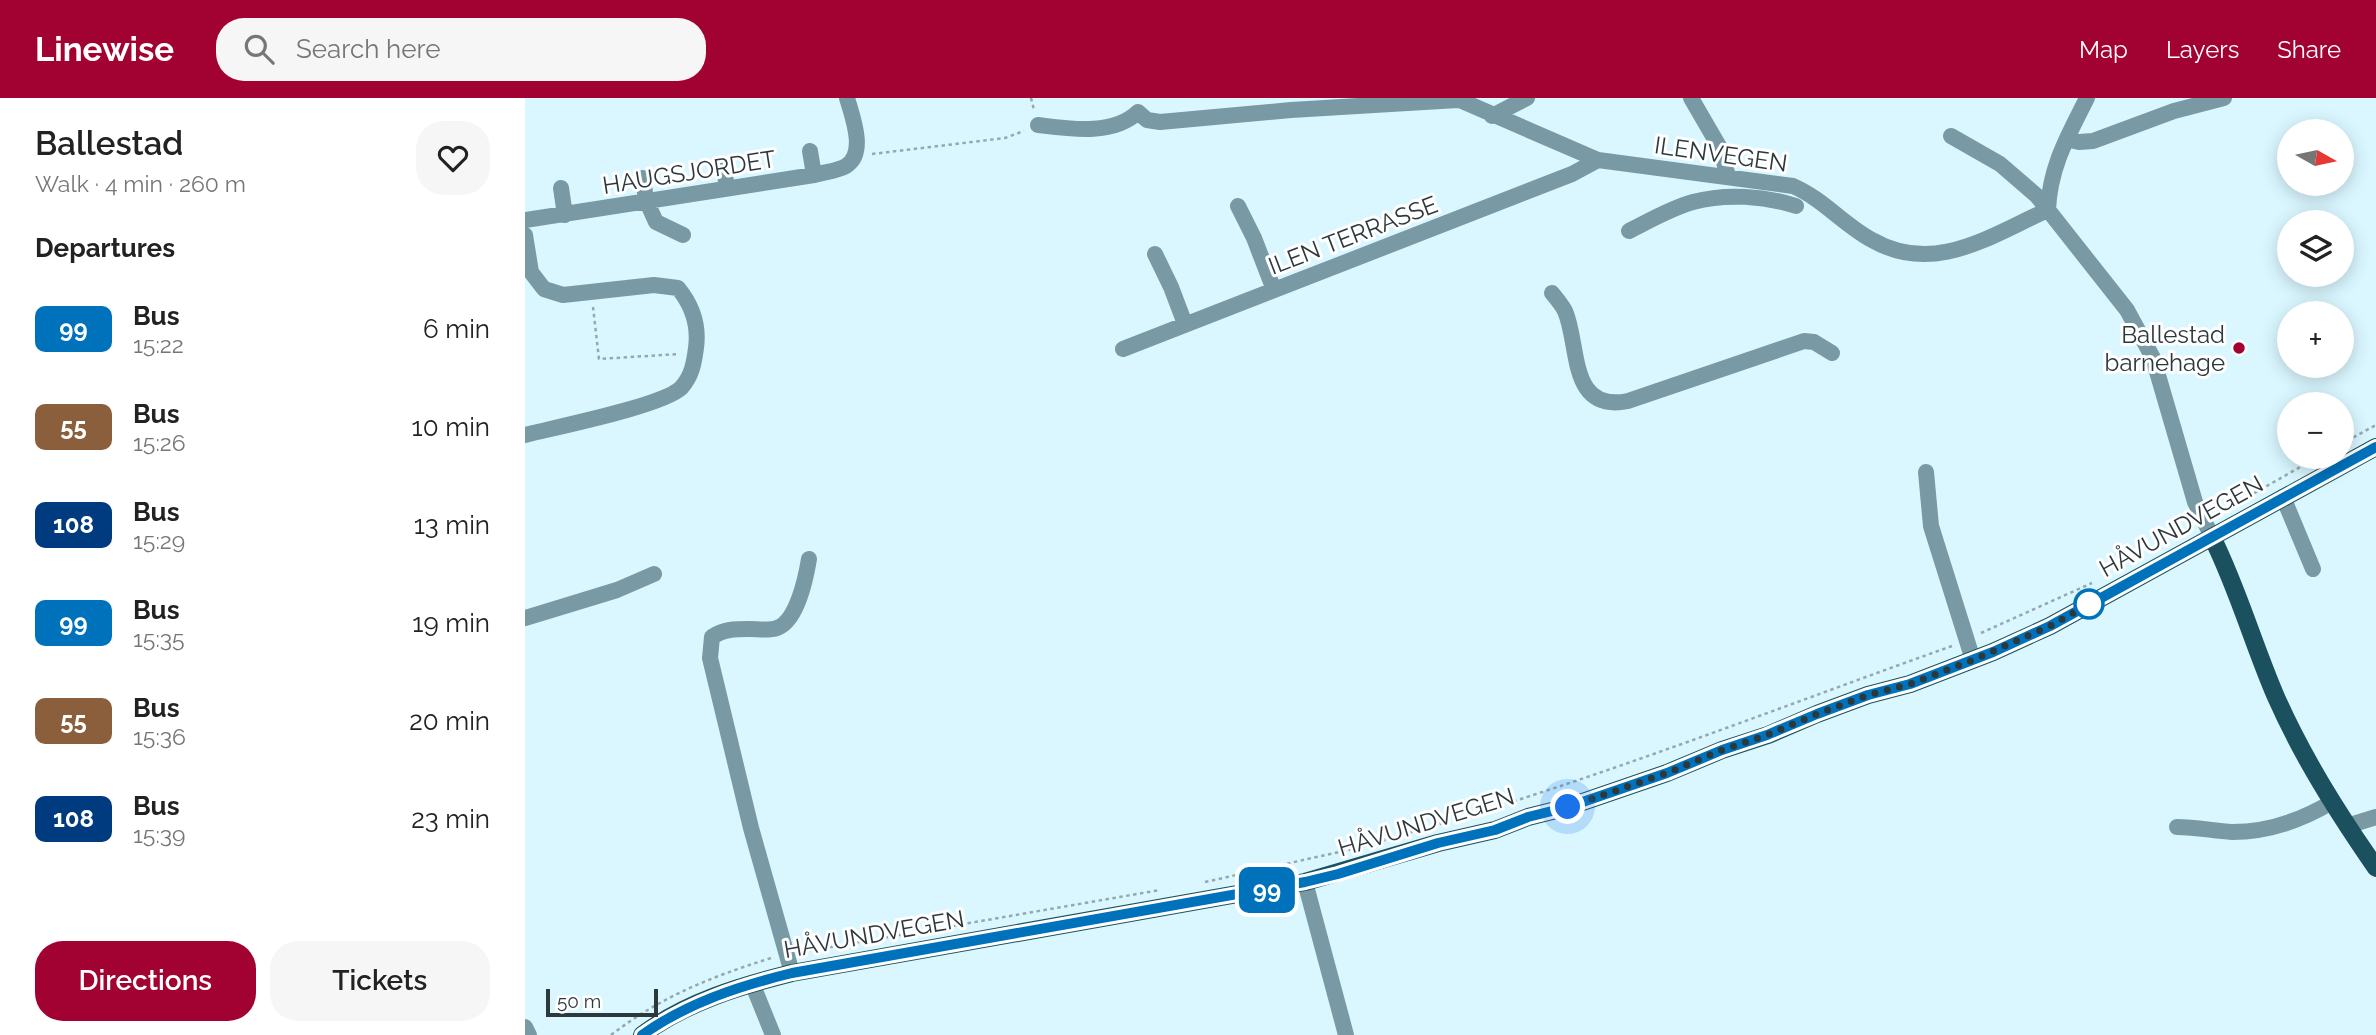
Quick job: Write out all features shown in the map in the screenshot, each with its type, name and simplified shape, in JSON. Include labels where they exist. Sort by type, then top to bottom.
[{"type":"main road","name":"HÅVUNDVEGEN","points":[[647,1033],[694,1006],[752,983],[792,973],[1305,882],[1568,807],[1667,773],[1830,709],[1910,684],[2050,626],[2376,447]]},
{"type":"main road","points":[[2212,537],[2285,718],[2332,802],[2376,868]]},
{"type":"street","points":[[847,98],[856,133],[855,156]]},
{"type":"street","points":[[1492,116],[1527,98]]},
{"type":"street","points":[[1691,98],[1720,148],[1728,176]]},
{"type":"street","points":[[2048,209],[2049,185],[2057,158],[2087,98]]},
{"type":"street","points":[[2067,139],[2093,141],[2174,111],[2224,98]]},
{"type":"street","points":[[1136,105],[1147,120],[1160,122],[1305,108],[1456,99]]},
{"type":"street","name":"ILENVEGEN","points":[[1456,99],[1598,160],[1793,186],[1806,192],[1871,240],[1906,254],[1947,253],[2048,209]]},
{"type":"street","points":[[1038,125],[1071,130],[1114,126],[1129,121],[1136,105]]},
{"type":"street","points":[[1951,136],[2000,164],[2037,196],[2127,310],[2146,341],[2169,409],[2195,502],[2212,537]]},
{"type":"street","points":[[810,151],[814,175]]},
{"type":"street","name":"HAUGSJORDET","points":[[525,220],[814,175],[846,166],[855,156]]},
{"type":"street","name":"ILEN TERRASSE","points":[[1123,349],[1572,174],[1598,160]]},
{"type":"street","points":[[723,165],[727,187]]},
{"type":"street","points":[[643,178],[646,200],[656,222],[684,235]]},
{"type":"street","points":[[561,188],[565,215]]},
{"type":"street","points":[[1629,232],[1693,201],[1738,197],[1796,206]]},
{"type":"street","points":[[1238,206],[1254,238],[1274,290]]},
{"type":"street","points":[[525,235],[528,274],[544,289],[563,295],[654,285],[678,288],[689,301],[697,330],[694,366],[688,379],[673,394],[525,435]]},
{"type":"street","points":[[1155,254],[1185,324]]},
{"type":"street","points":[[1552,293],[1565,312],[1577,369],[1583,382],[1595,396],[1610,402],[1628,401],[1804,341],[1814,342],[1832,353]]},
{"type":"street","points":[[1926,472],[1931,526],[1973,660]]},
{"type":"street","points":[[2283,497],[2313,569]]},
{"type":"street","points":[[792,973],[742,793],[709,646],[712,637],[718,633],[731,629],[770,629],[780,627],[786,622],[798,600],[809,559]]},
{"type":"street","points":[[525,618],[617,590],[654,574]]},
{"type":"street","points":[[2178,827],[2231,832],[2270,827],[2303,817],[2332,802]]},
{"type":"street","points":[[2347,826],[2376,817]]},
{"type":"street","points":[[1305,882],[1346,1035]]},
{"type":"street","points":[[752,983],[773,1035]]},
{"type":"street","points":[[525,1027],[529,1035]]},
{"type":"path","points":[[855,156],[1005,138],[1038,125]]},
{"type":"path","points":[[592,293],[599,359],[695,353]]},
{"type":"path","points":[[2354,437],[2376,425]]},
{"type":"path","name":"HÅVUNDVEGEN","points":[[2239,502],[2297,469]]},
{"type":"path","name":"HÅVUNDVEGEN","points":[[1198,883],[1357,848],[1466,816],[1777,709],[1966,640],[2099,579]]},
{"type":"path","name":"HÅVUNDVEGEN","points":[[611,1035],[674,994],[713,976],[788,953],[1172,888]]},
{"type":"bus line","name":"99","points":[[642,1035],[666,1020],[727,991],[792,973],[1182,906],[1305,882],[1568,807],[1667,773],[1868,695],[1910,684],[1993,652],[2050,626],[2376,447]]},
{"type":"place","name":"Ballestad barnehage","points":[[2239,348]]},
{"type":"route","points":[[1568,807],[1667,773],[1868,695],[1910,684],[1973,660],[2050,626],[2094,601],[2089,604]]}]
